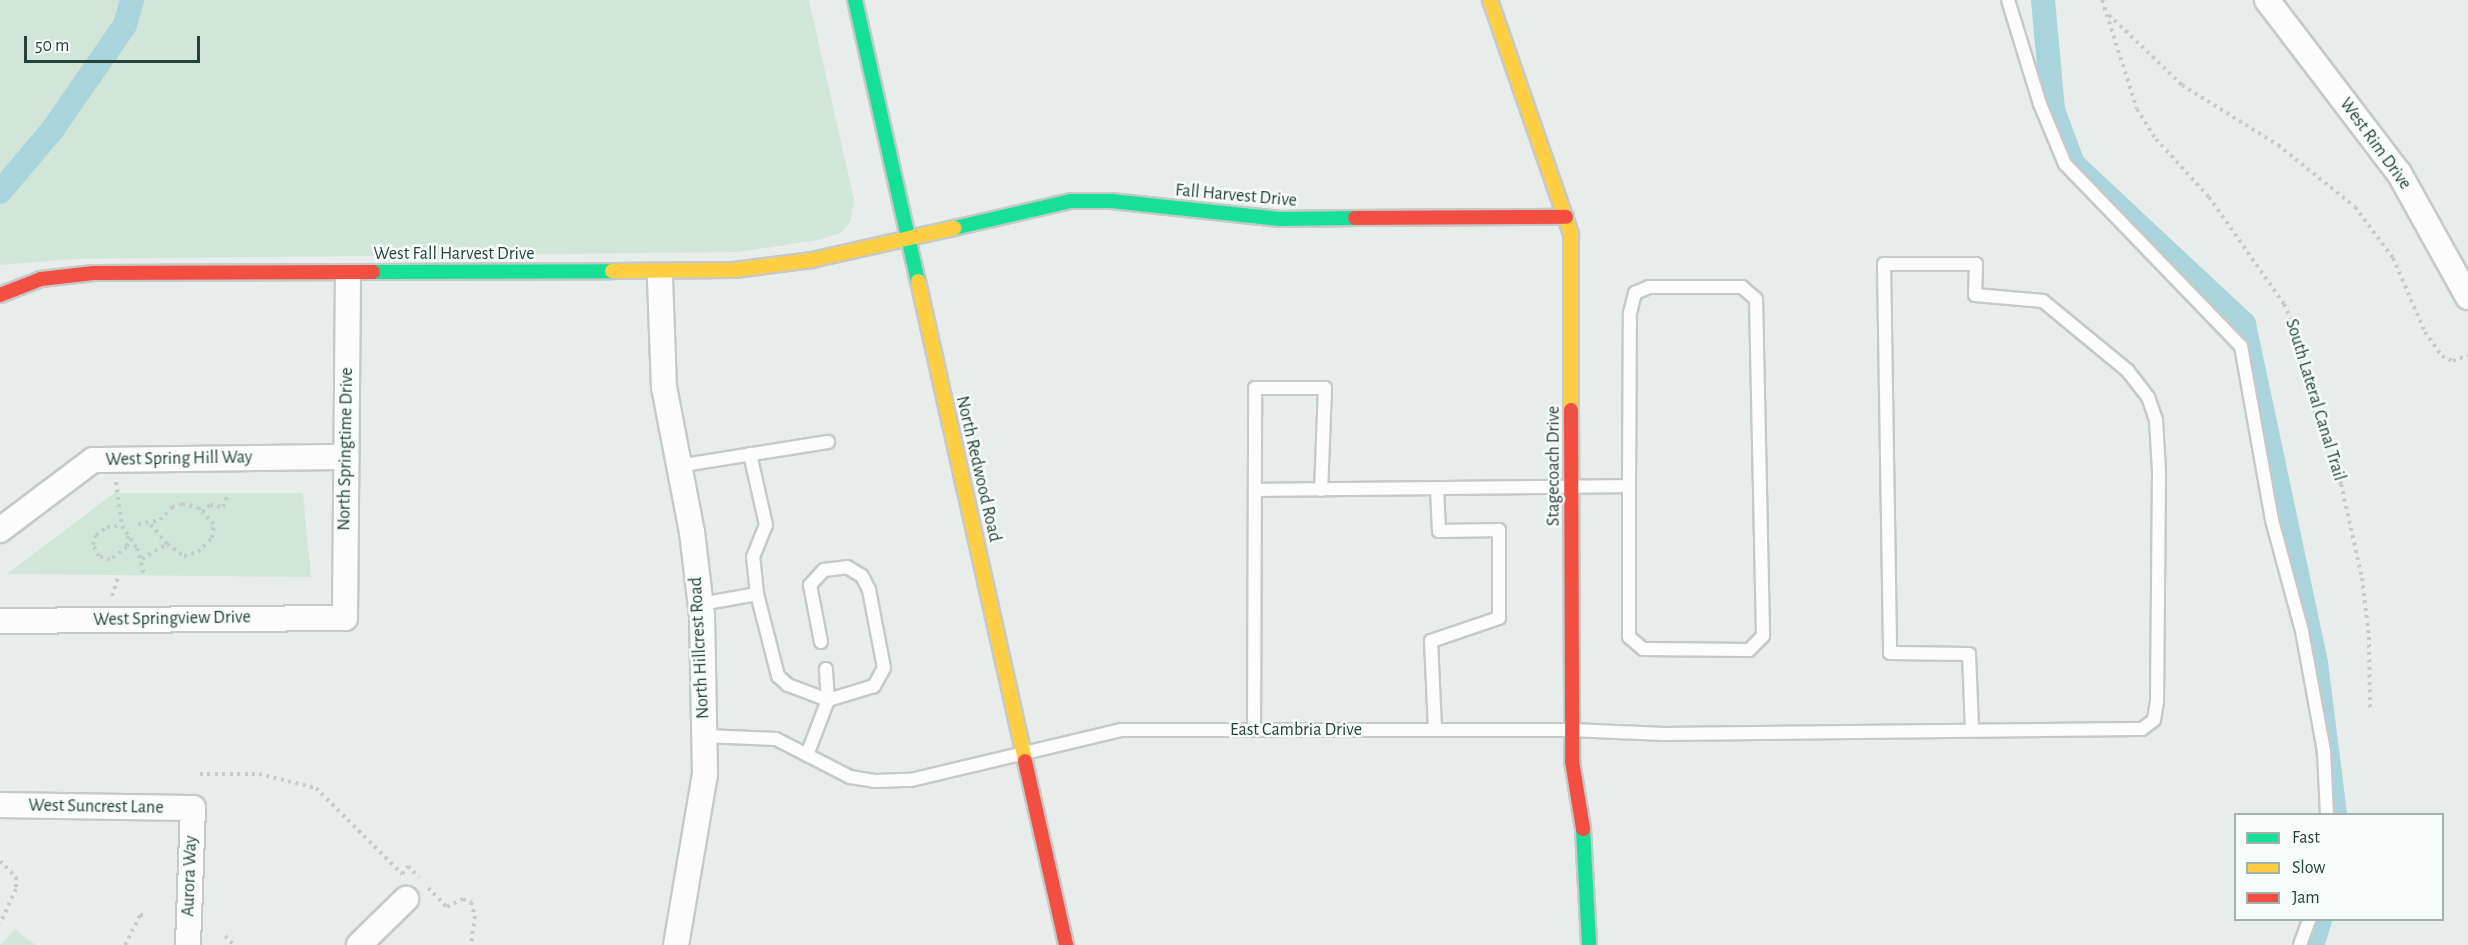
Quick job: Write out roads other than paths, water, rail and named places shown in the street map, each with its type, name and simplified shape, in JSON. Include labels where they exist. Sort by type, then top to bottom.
[{"type":"street","name":"North Redwood Road","points":[[855,0],[1066,945]]},
{"type":"street","name":"Stagecoach Drive","points":[[1490,0],[1566,217],[1572,243],[1572,730],[1575,785],[1587,853],[1589,945]]},
{"type":"street","name":"West Rim Drive","points":[[2266,0],[2398,173],[2468,297]]},
{"type":"street","name":"Fall Harvest Drive","points":[[908,237],[1030,208],[1081,201],[1280,219],[1566,217]]},
{"type":"street","name":"West Fall Harvest Drive","points":[[0,295],[41,279],[85,273],[734,270],[812,260],[908,237]]},
{"type":"street","name":"North Hillcrest Road","points":[[660,279],[664,387],[701,604],[705,774],[676,945]]},
{"type":"street","name":"North Springtime Drive","points":[[345,618],[348,281]]},
{"type":"street","name":"West Spring Hill Way","points":[[0,530],[93,460],[346,457]]},
{"type":"street","name":"West Springview Drive","points":[[0,621],[345,618]]},
{"type":"street","name":"West Suncrest Lane","points":[[0,805],[193,808]]},
{"type":"street","name":"Aurora Way","points":[[188,945],[193,808]]},
{"type":"street","points":[[359,945],[406,899]]},
{"type":"lane","points":[[2008,0],[2040,104],[2065,164],[2241,346],[2272,520],[2302,631],[2324,751],[2327,813]]},
{"type":"lane","name":"East Cambria Drive","points":[[704,736],[776,739],[850,777],[875,781],[911,780],[1120,730],[1572,730],[1663,734],[2142,729],[2154,720],[2157,690],[2156,420],[2148,397],[2128,371],[2043,301],[1975,295],[1976,264],[1884,264],[1890,653],[1969,654],[1972,730]]},
{"type":"lane","points":[[1649,287],[1742,287],[1756,299],[1763,636],[1749,650],[1643,649],[1629,637],[1629,486],[1630,313],[1635,293],[1649,287]]},
{"type":"lane","points":[[1254,730],[1255,388],[1325,388],[1321,490]]},
{"type":"lane","points":[[678,466],[828,442]]},
{"type":"lane","points":[[750,454],[766,525],[753,557],[757,594],[778,676],[788,685],[828,700],[874,686],[884,668],[869,590],[861,576],[847,567],[830,566],[810,585],[820,642]]},
{"type":"lane","points":[[1255,490],[1629,486]]},
{"type":"lane","points":[[1435,729],[1431,641],[1498,618],[1499,541],[1499,530],[1439,531],[1437,489]]},
{"type":"lane","points":[[701,604],[757,594]]},
{"type":"lane","points":[[807,755],[828,700],[826,669]]},
{"type":"lane","points":[[2300,945],[2309,921]]},
{"type":"waterway","points":[[0,192],[53,129],[125,25],[132,0]]},
{"type":"waterway","points":[[2043,0],[2053,110],[2073,164],[2244,324],[2316,663],[2335,813]]},
{"type":"waterway","points":[[2312,945],[2320,921]]}]
